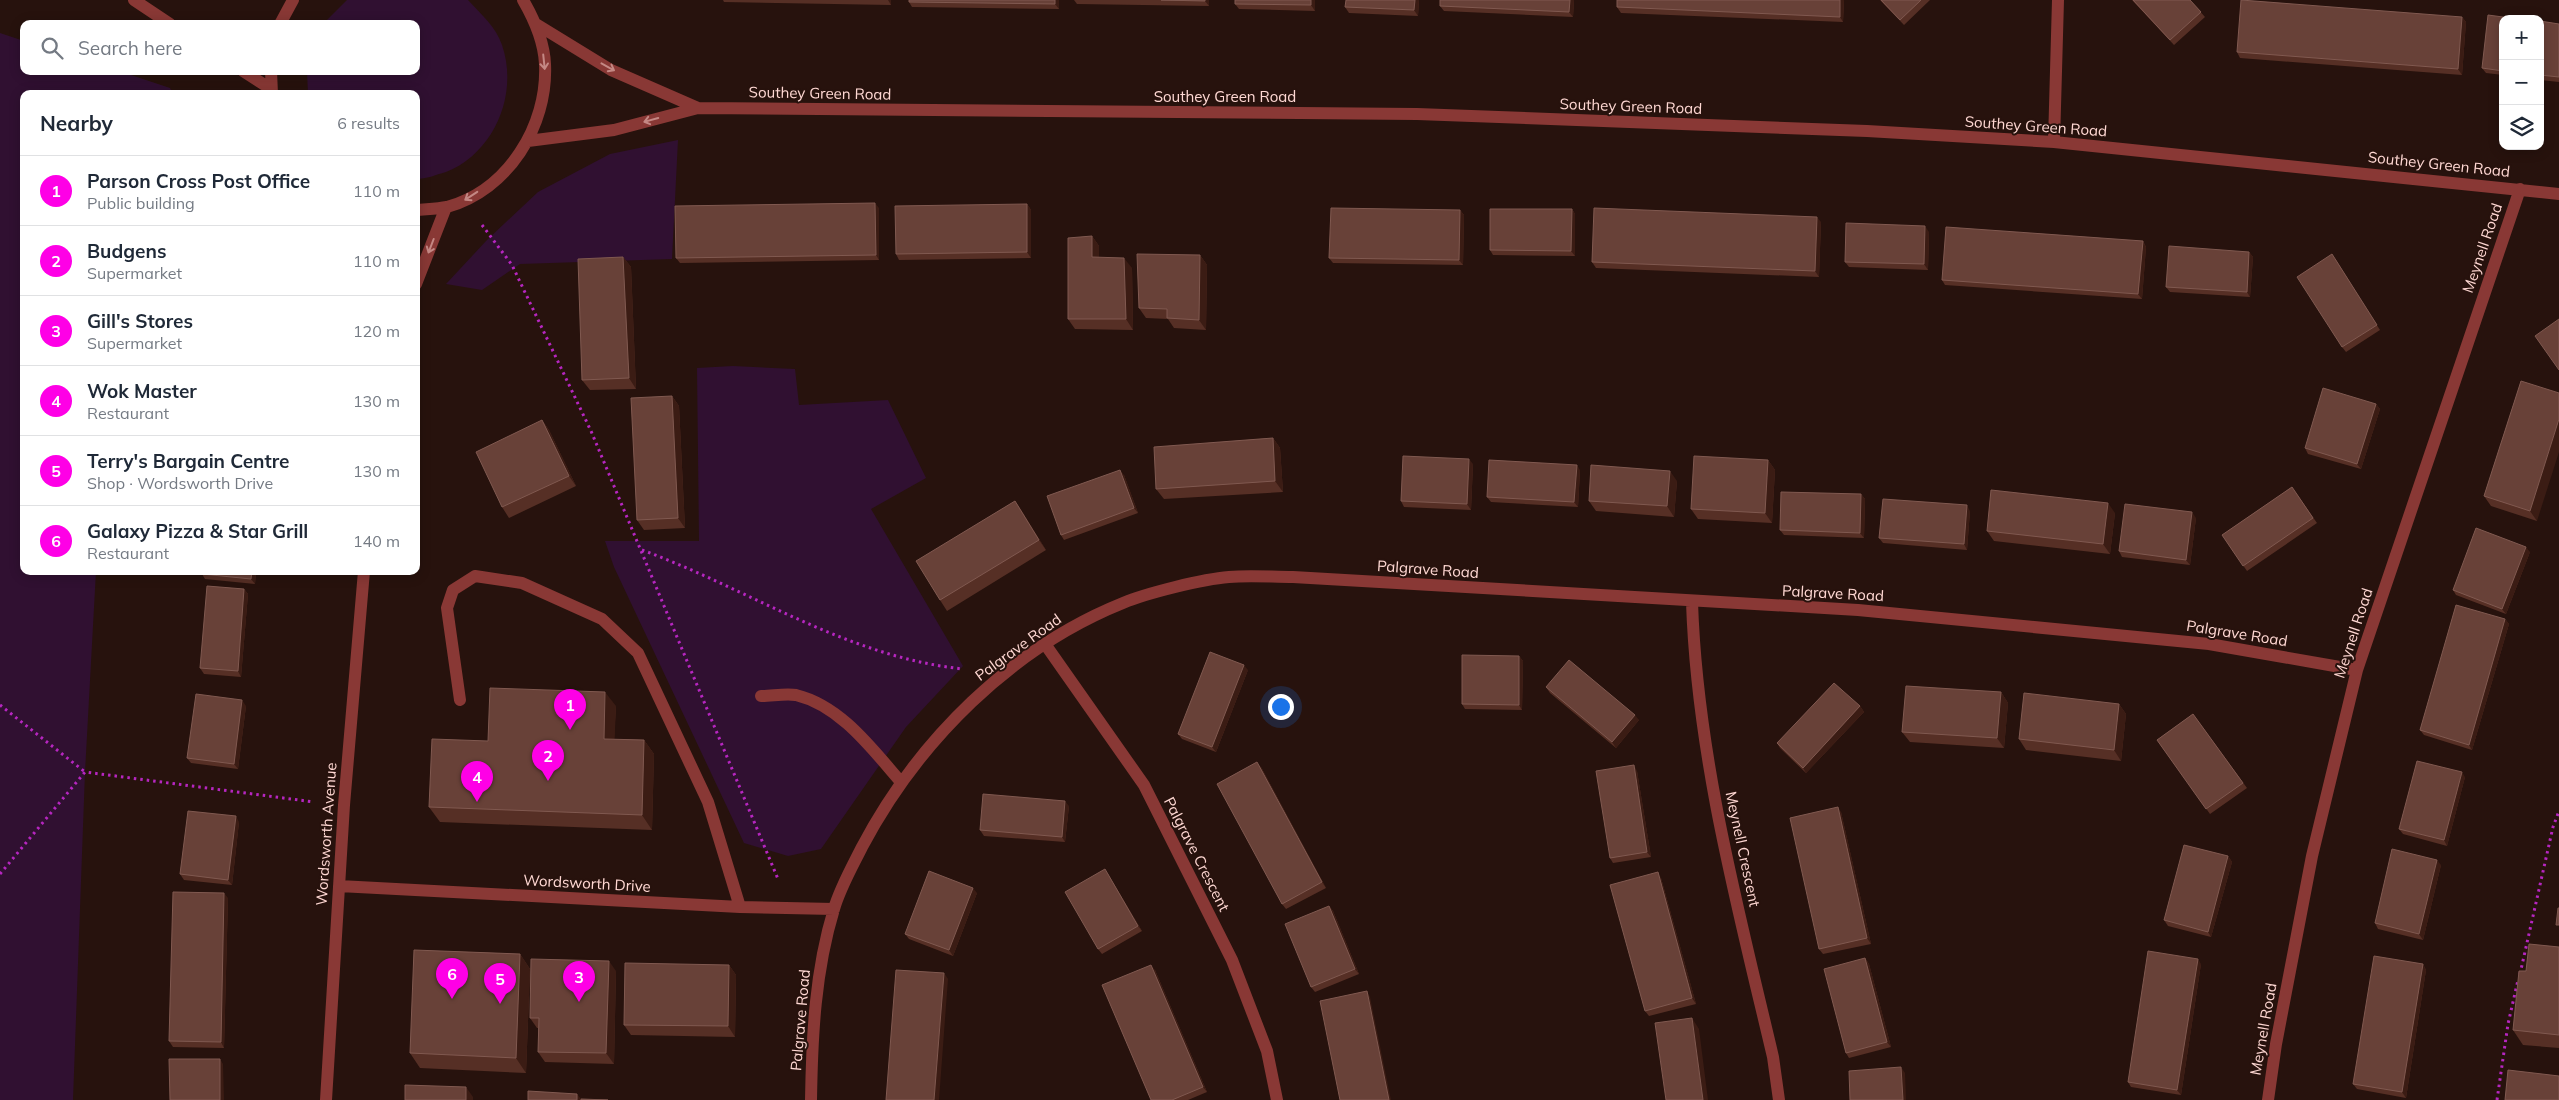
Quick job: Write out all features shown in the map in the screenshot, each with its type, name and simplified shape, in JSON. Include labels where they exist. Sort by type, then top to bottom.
[{"type":"street","points":[[134,0],[164,20]]},
{"type":"street","points":[[282,20],[293,0]]},
{"type":"street","points":[[420,210],[446,207],[464,200],[501,176],[528,141],[543,104],[545,63],[536,24],[522,0]]},
{"type":"street","points":[[2054,142],[2058,0]]},
{"type":"street","name":"Southey Green Road","points":[[536,24],[611,70],[698,108]]},
{"type":"street","points":[[249,75],[270,90]]},
{"type":"street","points":[[271,75],[271,90]]},
{"type":"street","name":"Southey Green Road","points":[[528,141],[614,130],[698,108],[1417,114],[1867,131],[2054,142],[2559,194]]},
{"type":"street","name":"Meynell Road","points":[[2268,1100],[2276,1044],[2312,856],[2356,670],[2520,189]]},
{"type":"street","points":[[420,274],[446,207]]},
{"type":"street","name":"Wordsworth Avenue","points":[[326,1100],[344,805],[364,575]]},
{"type":"street","points":[[460,700],[447,608],[453,590],[475,576],[522,583],[602,619],[638,653],[708,802],[740,907]]},
{"type":"street","name":"Palgrave Road","points":[[810,1100],[818,980],[834,909],[848,873],[870,832],[902,782],[934,741],[1005,673],[1045,644],[1082,621],[1125,602],[1228,577],[1293,577],[1692,602],[1858,610],[2097,631],[2209,644],[2356,670]]},
{"type":"street","name":"Meynell Crescent","points":[[1692,602],[1694,659],[1709,763],[1773,1057],[1779,1100]]},
{"type":"street","name":"Palgrave Crescent","points":[[1045,644],[1144,785],[1232,960],[1266,1051],[1277,1100]]},
{"type":"street","points":[[761,696],[795,695],[828,710],[852,728],[902,782]]},
{"type":"street","name":"Wordsworth Drive","points":[[339,886],[740,907],[834,909]]},
{"type":"path","points":[[464,200],[512,265],[592,431],[790,909]]},
{"type":"path","points":[[642,550],[681,564],[808,626],[900,658],[940,667],[1005,673]]},
{"type":"path","points":[[0,705],[85,772],[344,805]]},
{"type":"path","points":[[0,874],[85,772]]},
{"type":"path","points":[[2497,1100],[2508,1024],[2553,827],[2559,811]]},
{"type":"shaded area","points":[[347,0],[468,0],[492,27],[499,38],[506,64],[507,83],[504,102],[498,120],[489,136],[477,151],[463,163],[446,172],[420,179],[420,90],[308,90],[307,75],[420,75],[420,20],[327,20]]},
{"type":"shaded area","points":[[0,33],[20,40],[20,75],[131,75],[170,88],[171,90],[20,90],[20,575],[96,575],[85,772],[73,1100],[0,1100]]},
{"type":"shaded area","points":[[678,140],[672,259],[520,264],[482,290],[446,284],[487,240],[538,192],[610,154]]},
{"type":"shaded area","points":[[733,366],[795,369],[799,405],[888,400],[926,478],[871,509],[963,666],[906,727],[821,849],[788,856],[744,843],[614,567],[605,541],[699,541],[697,368]]},
{"type":"building","points":[[909,0],[1055,0],[1055,4],[909,2]]},
{"type":"building","points":[[1161,0],[1205,0],[1205,1]]},
{"type":"building","points":[[1235,0],[1311,0],[1311,5],[1235,4]]},
{"type":"building","points":[[1346,0],[1415,0],[1414,10],[1345,7]]},
{"type":"building","points":[[1440,0],[1570,0],[1569,12],[1440,6]]},
{"type":"building","points":[[1617,0],[1840,0],[1840,17],[1617,7]]},
{"type":"building","points":[[1881,0],[1921,0],[1900,20]]},
{"type":"building","points":[[2133,0],[2190,0],[2201,12],[2170,40]]},
{"type":"building","points":[[2241,0],[2462,17],[2458,69],[2237,52]]},
{"type":"building","points":[[2488,15],[2499,16],[2499,70],[2482,68]]},
{"type":"building","points":[[2544,22],[2559,24],[2559,77],[2544,75]]},
{"type":"building","points":[[875,203],[876,255],[676,258],[675,206]]},
{"type":"building","points":[[1027,204],[1027,252],[896,254],[895,206]]},
{"type":"building","points":[[1331,208],[1460,210],[1459,260],[1329,258]]},
{"type":"building","points":[[1594,208],[1817,217],[1815,271],[1592,262]]},
{"type":"building","points":[[1490,209],[1572,209],[1571,251],[1490,250]]},
{"type":"building","points":[[1846,223],[1925,226],[1924,264],[1845,262]]},
{"type":"building","points":[[1946,227],[2143,241],[2138,294],[1942,280]]},
{"type":"building","points":[[1092,236],[1092,257],[1124,258],[1126,319],[1068,319],[1068,238]]},
{"type":"building","points":[[2169,246],[2249,252],[2247,292],[2166,287]]},
{"type":"building","points":[[1137,254],[1200,255],[1199,320],[1167,318],[1167,309],[1139,308]]},
{"type":"building","points":[[2332,254],[2377,325],[2342,347],[2297,277]]},
{"type":"building","points":[[623,257],[629,378],[582,380],[578,259]]},
{"type":"building","points":[[2559,319],[2559,370],[2535,336]]},
{"type":"building","points":[[2521,381],[2559,393],[2559,419],[2530,511],[2484,496]]},
{"type":"building","points":[[2323,388],[2376,404],[2357,464],[2305,448]]},
{"type":"building","points":[[672,396],[678,518],[637,520],[631,398]]},
{"type":"building","points":[[542,420],[569,476],[502,507],[476,452]]},
{"type":"building","points":[[1273,438],[1275,481],[1156,489],[1154,447]]},
{"type":"building","points":[[1403,456],[1469,459],[1467,504],[1401,501]]},
{"type":"building","points":[[1694,456],[1768,460],[1765,513],[1691,509]]},
{"type":"building","points":[[1489,460],[1577,465],[1574,502],[1487,497]]},
{"type":"building","points":[[1591,465],[1670,471],[1667,506],[1589,501]]},
{"type":"building","points":[[1120,470],[1134,508],[1061,535],[1047,496]]},
{"type":"building","points":[[2292,487],[2313,518],[2243,566],[2222,535]]},
{"type":"building","points":[[1991,490],[2108,503],[2103,544],[1987,531]]},
{"type":"building","points":[[1781,492],[1861,494],[1860,533],[1780,530]]},
{"type":"building","points":[[1883,499],[1967,505],[1964,544],[1879,538]]},
{"type":"building","points":[[1015,501],[1039,540],[940,600],[916,561]]},
{"type":"building","points":[[2125,504],[2192,512],[2186,560],[2119,551]]},
{"type":"building","points":[[2476,528],[2526,547],[2502,609],[2453,590]]},
{"type":"building","points":[[212,575],[252,575],[251,579]]},
{"type":"building","points":[[207,586],[244,589],[238,671],[200,668]]},
{"type":"building","points":[[2456,605],[2505,619],[2469,745],[2420,730]]},
{"type":"building","points":[[1210,652],[1244,665],[1212,747],[1178,734]]},
{"type":"building","points":[[1462,655],[1519,656],[1519,705],[1462,704]]},
{"type":"building","points":[[1569,660],[1635,715],[1612,742],[1546,687]]},
{"type":"building","points":[[1834,683],[1860,706],[1803,768],[1777,743]]},
{"type":"building","points":[[1906,686],[2001,692],[1997,738],[1902,732]]},
{"type":"building","points":[[490,688],[605,692],[604,739],[644,740],[642,815],[429,807],[432,739],[488,741]]},
{"type":"building","points":[[2024,693],[2119,704],[2114,750],[2019,739]]},
{"type":"building","points":[[196,694],[242,700],[234,764],[187,758]]},
{"type":"building","points":[[2193,714],[2243,783],[2206,809],[2157,740]]},
{"type":"building","points":[[2417,761],[2462,772],[2444,840],[2399,829]]},
{"type":"building","points":[[1257,762],[1322,882],[1282,904],[1217,784]]},
{"type":"building","points":[[1634,765],[1647,852],[1610,858],[1596,771]]},
{"type":"building","points":[[983,794],[1065,801],[1062,837],[980,830]]},
{"type":"building","points":[[1838,807],[1867,938],[1819,949],[1790,818]]},
{"type":"building","points":[[188,811],[236,816],[228,880],[180,874]]},
{"type":"building","points":[[2184,845],[2228,856],[2208,932],[2164,920]]},
{"type":"building","points":[[2392,849],[2437,860],[2419,934],[2375,923]]},
{"type":"building","points":[[1105,869],[1138,926],[1098,949],[1065,892]]},
{"type":"building","points":[[929,871],[973,888],[949,950],[905,934]]},
{"type":"building","points":[[1658,872],[1692,998],[1645,1011],[1610,885]]},
{"type":"building","points":[[173,892],[224,893],[221,1042],[169,1041]]},
{"type":"building","points":[[1329,906],[1355,969],[1311,987],[1285,924]]},
{"type":"building","points":[[2558,908],[2559,925],[2556,925]]},
{"type":"building","points":[[2529,944],[2559,947],[2559,1035],[2513,1030],[2519,971],[2526,971]]},
{"type":"building","points":[[414,950],[520,954],[516,1058],[410,1053]]},
{"type":"building","points":[[2148,951],[2198,959],[2177,1090],[2128,1082]]},
{"type":"building","points":[[2374,956],[2423,964],[2402,1092],[2353,1084]]},
{"type":"building","points":[[1865,958],[1887,1042],[1846,1053],[1824,969]]},
{"type":"building","points":[[531,959],[609,961],[606,1053],[538,1052],[539,1018],[530,1018]]},
{"type":"building","points":[[625,963],[729,965],[728,1026],[624,1025]]},
{"type":"building","points":[[1151,965],[1203,1087],[1172,1100],[1151,1100],[1102,985]]},
{"type":"building","points":[[896,970],[944,973],[934,1100],[886,1100]]},
{"type":"building","points":[[1367,991],[1389,1100],[1340,1100],[1320,1001]]},
{"type":"building","points":[[1692,1018],[1703,1100],[1666,1100],[1655,1023]]},
{"type":"building","points":[[169,1059],[220,1059],[220,1100],[170,1100]]},
{"type":"building","points":[[1901,1067],[1903,1100],[1850,1100],[1849,1071]]},
{"type":"building","points":[[2508,1070],[2559,1076],[2559,1100],[2505,1100]]},
{"type":"building","points":[[405,1085],[466,1087],[466,1100],[405,1100]]},
{"type":"building","points":[[528,1091],[577,1094],[577,1100],[528,1100]]},
{"type":"place","name":"Parson Cross Post Office","points":[[570,730]]},
{"type":"place","name":"Budgens","points":[[548,781]]},
{"type":"place","name":"Wok Master","points":[[477,802]]},
{"type":"place","name":"Galaxy Pizza & Star Grill","points":[[452,999]]},
{"type":"place","name":"Gill's Stores","points":[[579,1002]]},
{"type":"place","name":"Terry's Bargain Centre","points":[[500,1004]]}]
